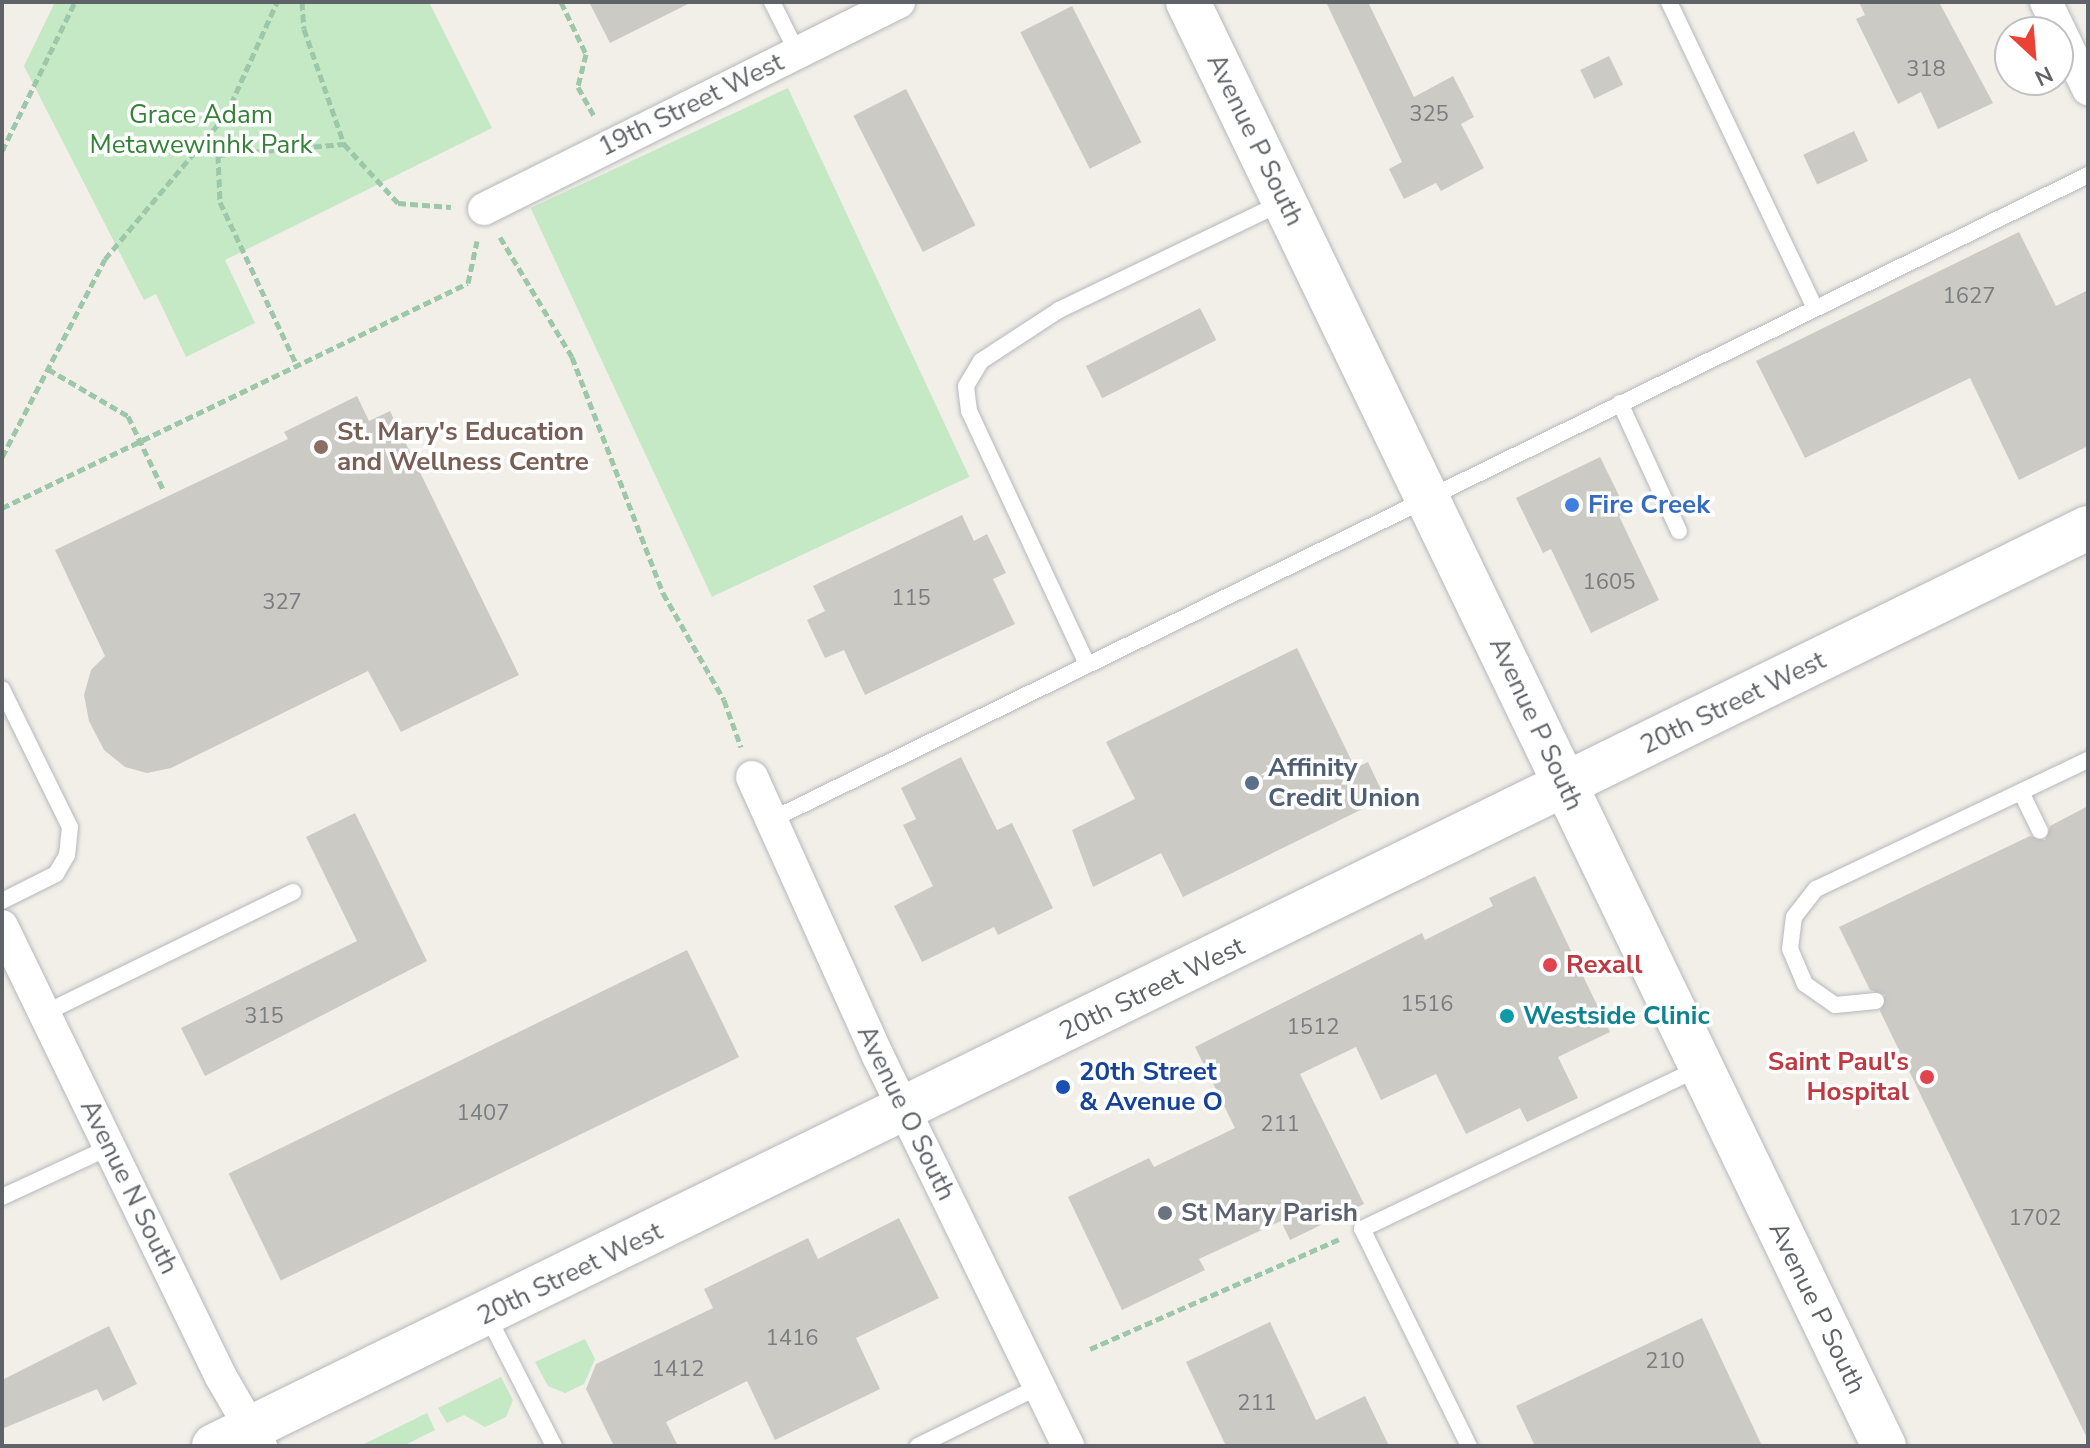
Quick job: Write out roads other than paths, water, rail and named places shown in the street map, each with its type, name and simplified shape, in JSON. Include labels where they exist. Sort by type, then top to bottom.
[{"type":"main road","name":"Avenue P South","points":[[1188,2],[1429,496],[1699,1068],[1884,1446]]},
{"type":"main road","name":"20th Street West","points":[[242,1440],[486,1314],[2088,528]]},
{"type":"street","name":"19th Street West","points":[[484,209],[899,2]]},
{"type":"street","points":[[2046,2],[2088,89]]},
{"type":"street","name":"Avenue O South","points":[[752,777],[769,821],[905,1111],[1068,1446]]},
{"type":"street","name":"Avenue N South","points":[[2,926],[110,1147],[242,1440]]},
{"type":"lane","points":[[772,2],[797,52]]},
{"type":"lane","points":[[1669,2],[1815,308]]},
{"type":"lane","points":[[769,821],[2088,175]]},
{"type":"lane","points":[[1087,664],[969,411],[966,386],[981,361],[1059,310],[1284,201]]},
{"type":"lane","points":[[1620,403],[1679,531]]},
{"type":"lane","points":[[2,689],[70,827],[67,855],[56,874],[2,901]]},
{"type":"lane","points":[[1876,1001],[1835,1005],[1805,984],[1790,949],[1794,917],[1816,889],[2088,760]]},
{"type":"lane","points":[[2021,792],[2040,831]]},
{"type":"lane","points":[[45,1013],[293,892]]},
{"type":"lane","points":[[1469,1446],[1362,1229],[1699,1068]]},
{"type":"lane","points":[[2,1197],[110,1147]]},
{"type":"lane","points":[[486,1314],[554,1446]]},
{"type":"lane","points":[[918,1446],[1038,1387]]},
{"type":"place","name":"St. Mary's Education and Wellness Centre","points":[[321,447]]},
{"type":"place","name":"Fire Creek","points":[[1572,505]]},
{"type":"place","name":"Affinity Credit Union","points":[[1252,783]]},
{"type":"place","name":"Rexall","points":[[1550,965]]},
{"type":"place","name":"Westside Clinic","points":[[1507,1016]]},
{"type":"place","name":"Saint Paul's Hospital","points":[[1927,1077]]},
{"type":"place","name":"20th Street & Avenue O","points":[[1063,1087]]},
{"type":"place","name":"St Mary Parish","points":[[1165,1213]]},
{"type":"park label","name":"Grace Adam Metawewinhk Park","points":[[201,130]]}]
